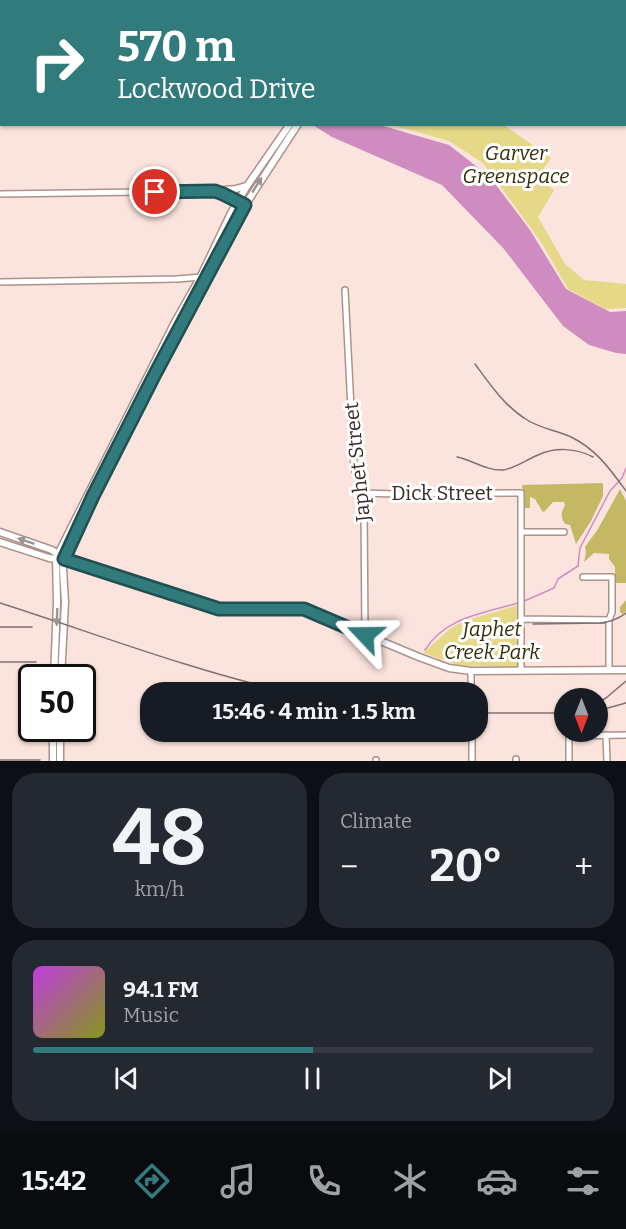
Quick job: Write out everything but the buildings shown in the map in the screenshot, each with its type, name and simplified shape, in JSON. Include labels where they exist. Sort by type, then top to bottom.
[{"type":"main road","points":[[55,664],[57,556],[84,508],[200,278],[289,126]]},
{"type":"main road","points":[[178,324],[207,275],[242,203],[247,186],[296,126]]},
{"type":"main road","points":[[215,191],[247,186]]},
{"type":"main road","points":[[62,664],[65,613],[64,559],[84,508]]},
{"type":"main road","points":[[0,532],[52,550],[64,559],[219,609],[304,609],[449,668],[471,671],[626,670]]},
{"type":"main road","points":[[0,542],[49,558],[57,556]]},
{"type":"main road","points":[[53,742],[53,761]]},
{"type":"main road","points":[[60,742],[60,761]]},
{"type":"street","points":[[0,194],[215,191],[242,203]]},
{"type":"street","points":[[0,282],[200,278],[207,275]]},
{"type":"street","name":"Japhet Street","points":[[345,290],[354,468],[362,493],[364,510],[365,635]]},
{"type":"street","name":"Dick Street","points":[[362,493],[521,493],[522,532]]},
{"type":"street","points":[[521,670],[522,532],[564,532]]},
{"type":"street","points":[[583,577],[612,577],[609,670]]},
{"type":"street","points":[[522,618],[609,620]]},
{"type":"street","points":[[471,671],[471,682]]},
{"type":"street","points":[[608,735],[626,735]]},
{"type":"street","points":[[472,742],[472,761]]},
{"type":"street","points":[[569,742],[569,761]]},
{"type":"street","points":[[606,742],[607,761]]},
{"type":"green space","name":"Garver Greenspace","points":[[396,126],[505,126],[551,158],[538,177],[554,190],[538,217],[565,264],[584,280],[626,284],[626,308],[605,309],[568,289],[541,242],[483,163],[449,141]]},
{"type":"green space","name":"Japhet Creek Park","points":[[519,605],[520,667],[458,665],[423,653],[450,629],[464,621]]},
{"type":"shaded area","points":[[315,126],[383,126],[449,145],[490,177],[530,230],[566,289],[610,312],[626,311],[626,354],[589,345],[563,326],[504,249],[442,185],[332,137]]},
{"type":"shaded area","points":[[603,483],[603,496],[576,544],[570,525],[565,524],[562,519],[564,502],[553,502],[544,512],[535,499],[530,497],[530,508],[525,508],[525,492],[522,485]]},
{"type":"shaded area","points":[[620,489],[626,501],[626,583],[615,583],[615,567],[609,559],[609,554],[594,553],[584,562],[585,547],[598,529]]},
{"type":"shaded area","points":[[626,600],[626,611],[623,614],[620,612],[620,607]]},
{"type":"waterway","points":[[522,602],[554,588],[558,579],[578,566],[580,548],[610,491],[622,478],[626,468]]},
{"type":"waterway","points":[[425,650],[433,639],[454,623],[518,603]]},
{"type":"railway","points":[[475,364],[497,393],[517,413],[535,424],[571,437],[588,447],[608,467],[626,491]]},
{"type":"railway","points":[[457,457],[491,469],[503,470],[551,451],[573,450],[593,457]]},
{"type":"railway","points":[[0,603],[182,663],[248,682]]},
{"type":"railway","points":[[533,624],[600,623],[614,620],[626,613]]},
{"type":"railway","points":[[0,627],[32,627]]},
{"type":"railway","points":[[0,662],[36,662]]},
{"type":"railway","points":[[608,696],[626,681]]},
{"type":"railway","points":[[608,708],[626,703]]},
{"type":"railway","points":[[488,713],[554,713]]},
{"type":"railway","points":[[0,760],[40,760]]},
{"type":"route","points":[[155,192],[215,191],[245,205],[155,374],[64,559],[219,609],[304,609],[365,635]]}]
